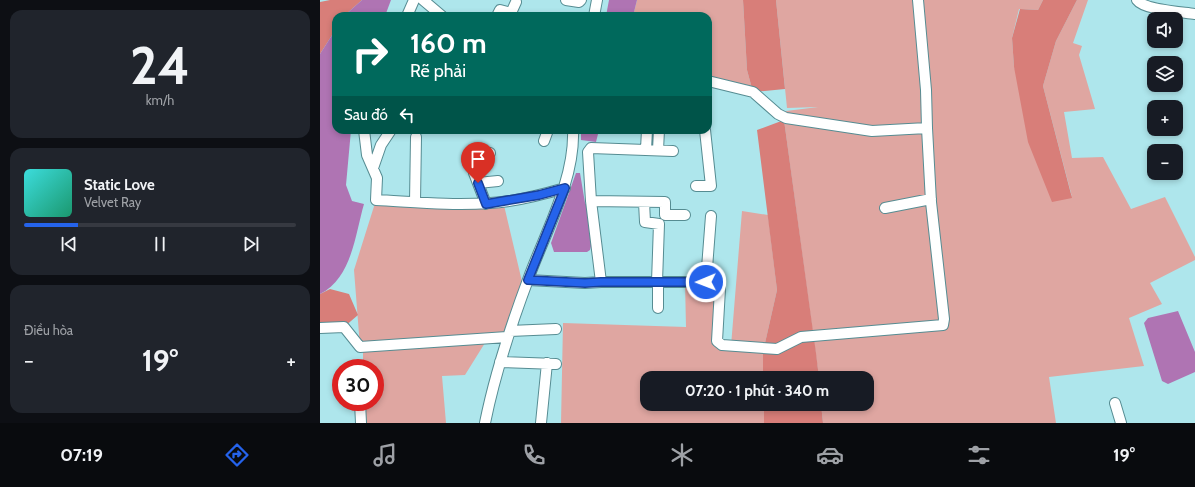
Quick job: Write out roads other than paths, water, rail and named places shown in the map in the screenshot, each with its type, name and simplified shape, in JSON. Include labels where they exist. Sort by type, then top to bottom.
[{"type":"street","points":[[410,12],[414,0]]},
{"type":"street","points":[[423,0],[437,12]]},
{"type":"street","points":[[566,0],[579,2],[581,0]]},
{"type":"street","points":[[594,12],[595,0]]},
{"type":"street","points":[[528,280],[585,283],[715,282],[720,286],[717,341],[722,345],[777,349],[800,337],[942,325],[944,319],[931,200],[926,90],[918,0]]},
{"type":"street","points":[[1137,0],[1140,5],[1148,7],[1195,14]]},
{"type":"street","points":[[512,12],[516,2]]},
{"type":"street","points":[[499,12],[500,10],[508,12]]},
{"type":"street","points":[[712,82],[753,92],[778,114],[786,118],[872,131],[927,128]]},
{"type":"street","points":[[365,134],[368,155],[377,178],[376,200],[460,205],[486,204],[539,195],[565,188]]},
{"type":"street","points":[[373,168],[381,145],[388,134]]},
{"type":"street","points":[[544,141],[547,134]]},
{"type":"street","points":[[484,423],[509,334],[528,280],[565,188],[574,147],[573,134]]},
{"type":"street","points":[[646,149],[647,134]]},
{"type":"street","points":[[658,150],[659,134]]},
{"type":"street","points":[[696,186],[711,186],[705,134]]},
{"type":"street","points":[[415,202],[416,137]]},
{"type":"street","points":[[574,147],[673,151]]},
{"type":"street","points":[[591,148],[588,152],[591,201],[601,282]]},
{"type":"street","points":[[486,204],[478,183],[471,154],[490,153]]},
{"type":"street","points":[[478,183],[498,181]]},
{"type":"street","points":[[885,208],[931,200]]},
{"type":"street","points":[[591,201],[665,202],[665,215],[685,215]]},
{"type":"street","points":[[644,202],[644,222],[659,224],[657,282],[658,308]]},
{"type":"street","points":[[706,282],[711,216]]},
{"type":"street","points":[[320,328],[344,327],[360,347],[556,329]]},
{"type":"street","points":[[500,362],[552,363],[541,423]]},
{"type":"street","points":[[1114,403],[1121,423]]},
{"type":"street","points":[[360,411],[361,423]]}]
